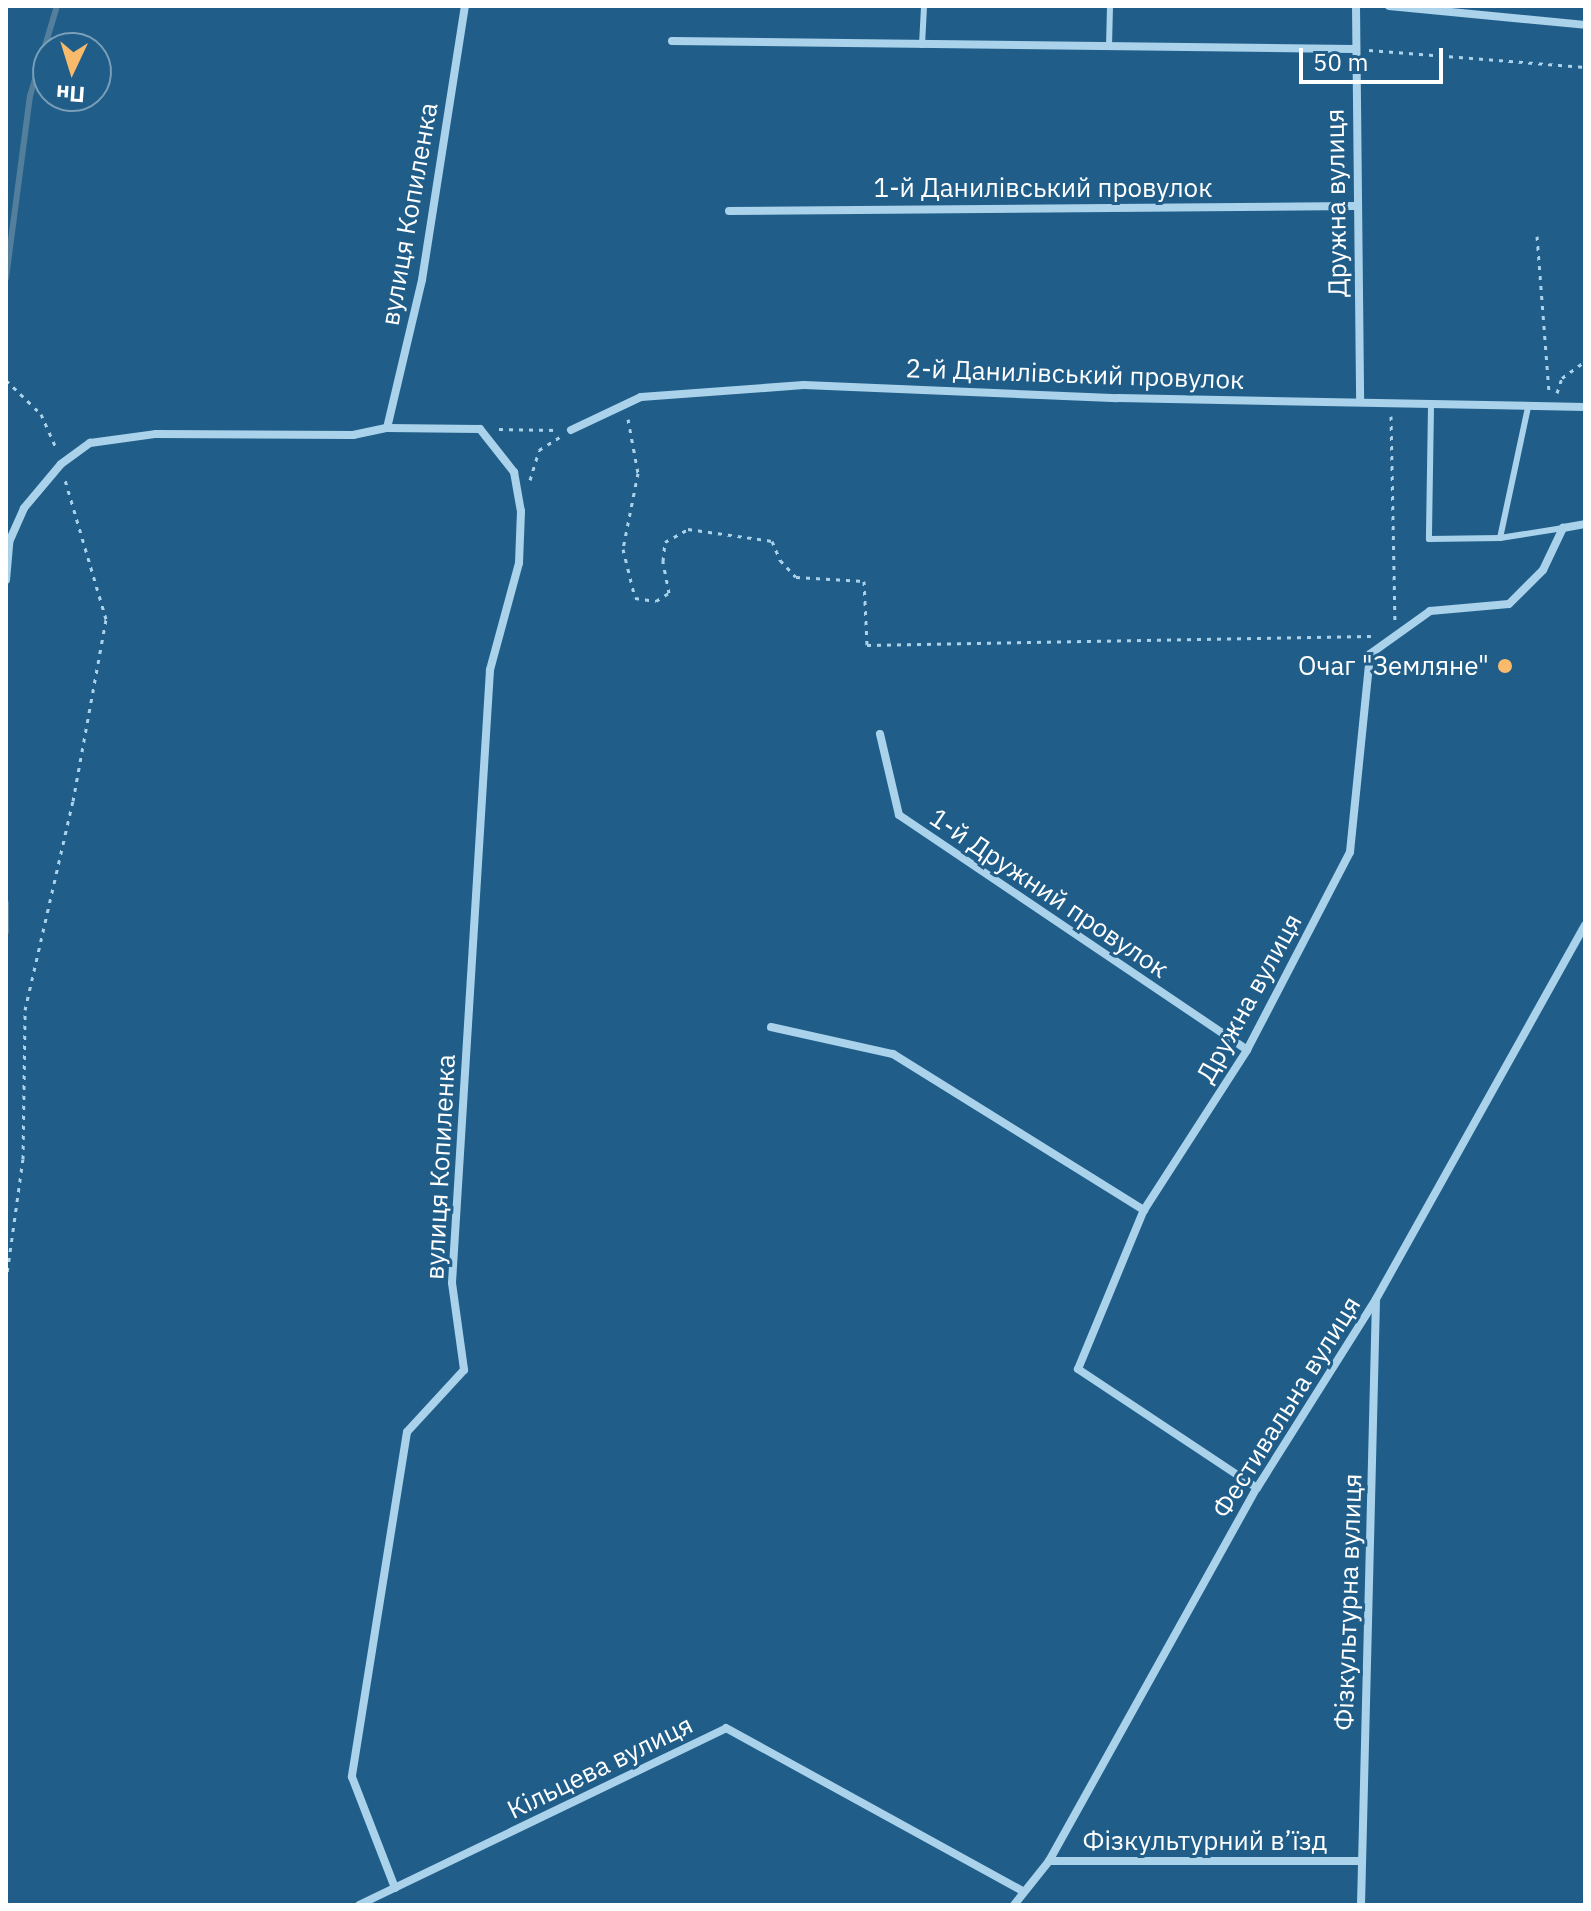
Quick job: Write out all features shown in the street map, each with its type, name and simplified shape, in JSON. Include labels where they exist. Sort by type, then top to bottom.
[{"type":"street","name":"вулиця Копиленка","points":[[387,428],[422,280],[465,6]]},
{"type":"street","name":"Дружна вулиця","points":[[1356,6],[1354,49],[1360,400]]},
{"type":"street","points":[[1389,6],[1585,25]]},
{"type":"street","points":[[672,41],[1354,49]]},
{"type":"street","name":"1-й Данилівський провулок","points":[[729,211],[1357,206]]},
{"type":"street","name":"2-й Данилівський провулок","points":[[571,430],[641,397],[804,385],[1118,398],[1360,400],[1431,406],[1585,407]]},
{"type":"street","points":[[6,580],[9,542],[24,508],[61,464],[90,443],[156,434],[353,435],[387,428],[480,429]]},
{"type":"street","name":"вулиця Копиленка","points":[[395,1888],[352,1777],[407,1432],[464,1370],[452,1283],[490,670],[519,563],[521,511],[514,472],[480,429]]},
{"type":"street","points":[[1563,528],[1585,524]]},
{"type":"street","name":"Дружна вулиця","points":[[1257,1488],[1078,1369],[1144,1210],[1247,1050],[1350,852],[1370,654],[1430,611],[1509,604],[1543,570],[1563,528]]},
{"type":"street","name":"1-й Дружний провулок","points":[[880,734],[899,815],[1247,1050]]},
{"type":"street","name":"Фестивальна вулиця","points":[[1014,1905],[1022,1891],[1049,1861],[1257,1488],[1376,1299],[1585,925]]},
{"type":"street","points":[[771,1027],[893,1054],[1144,1210]]},
{"type":"street","name":"Фізкультурна вулиця","points":[[1361,1905],[1376,1299]]},
{"type":"street","name":"Кільцева вулиця","points":[[359,1905],[726,1728],[1022,1891]]},
{"type":"street","name":"Фізкультурний в’їзд","points":[[1049,1861],[1361,1861]]},
{"type":"lane","points":[[922,45],[924,6]]},
{"type":"lane","points":[[1109,47],[1110,6]]},
{"type":"lane","points":[[1431,406],[1429,539],[1500,538],[1563,528]]},
{"type":"lane","points":[[1500,538],[1528,407]]},
{"type":"path","points":[[1354,49],[1585,67]]},
{"type":"path","points":[[1537,236],[1551,408]]},
{"type":"path","points":[[1551,408],[1562,378],[1585,361]]},
{"type":"path","points":[[6,380],[41,414],[61,464],[106,619],[73,801],[25,1010],[23,1159],[6,1281]]},
{"type":"path","points":[[628,403],[630,445],[638,473],[623,549],[635,598],[656,601],[669,593],[665,542],[688,529],[772,541],[780,560],[796,577],[864,581],[867,645],[1395,637],[1391,404]]},
{"type":"path","points":[[480,429],[571,430]]},
{"type":"path","points":[[530,481],[539,450],[571,430]]},
{"type":"waterway","points":[[6,278],[30,96],[57,6]]},
{"type":"waterway","points":[[6,903],[6,932]]},
{"type":"place","name":"Очаг \"Земляне\"","points":[[1505,666]]}]
